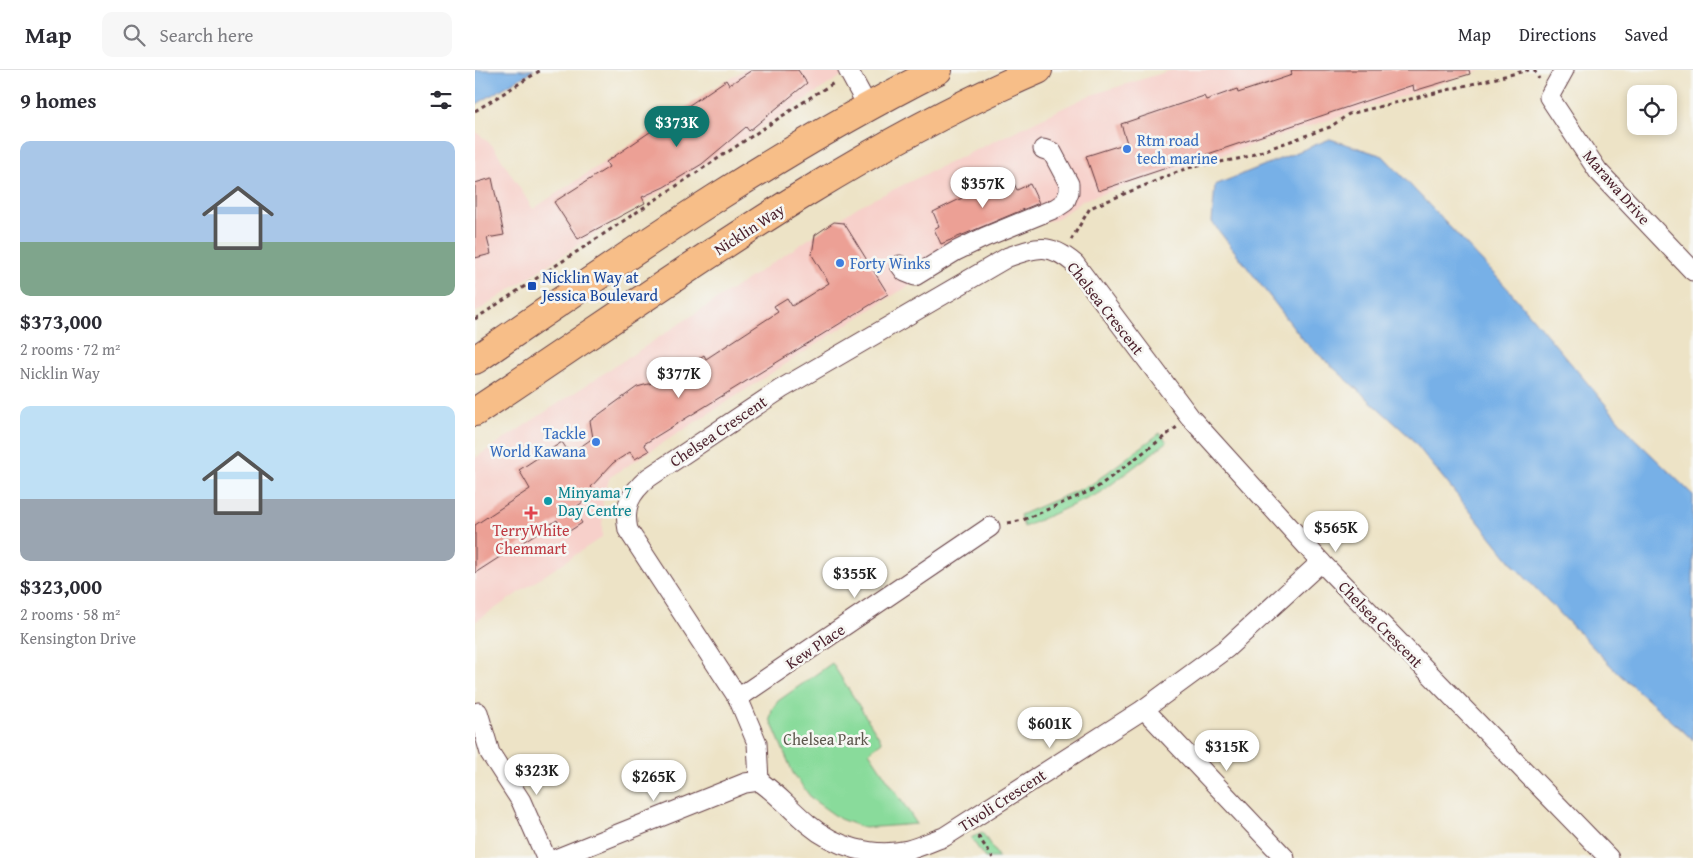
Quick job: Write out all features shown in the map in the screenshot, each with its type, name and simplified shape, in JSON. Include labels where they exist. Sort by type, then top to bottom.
[{"type":"highway","points":[[477,355],[775,160],[868,107],[939,70]]},
{"type":"highway","name":"Nicklin Way","points":[[475,412],[766,217],[839,172],[951,111],[1038,70]]},
{"type":"street","name":"Marawa Drive","points":[[1564,70],[1549,97],[1598,170],[1693,271]]},
{"type":"street","points":[[849,72],[868,107]]},
{"type":"street","points":[[900,265],[905,272],[915,276],[978,240],[1065,202],[1069,192],[1069,184],[1052,152],[1043,149]]},
{"type":"street","name":"Chelsea Crescent","points":[[759,781],[757,744],[738,698],[628,530],[626,519],[627,504],[635,490],[648,478],[781,389],[1008,257],[1027,250],[1047,248],[1063,254],[1075,264],[1190,417],[1321,562],[1609,858]]},
{"type":"street","name":"Kew Place","points":[[738,698],[990,527]]},
{"type":"street","name":"Tivoli Crescent","points":[[759,781],[774,791],[809,825],[848,853],[908,850],[944,837],[1144,709],[1227,648],[1321,562]]},
{"type":"street","points":[[1144,709],[1285,858]]},
{"type":"street","points":[[476,716],[483,748],[521,801],[547,858]]},
{"type":"street","points":[[558,858],[745,784],[759,781]]},
{"type":"path","points":[[475,111],[541,70]]},
{"type":"path","points":[[1063,254],[1090,208],[1187,168],[1243,158],[1330,127],[1349,114],[1529,70]]},
{"type":"path","points":[[475,319],[849,72]]},
{"type":"path","points":[[990,527],[1023,520],[1095,489],[1190,417]]},
{"type":"path","points":[[968,822],[993,858]]},
{"type":"shaded area","points":[[744,70],[851,70],[475,313],[475,131],[493,146],[533,209]]},
{"type":"shaded area","points":[[1172,70],[1482,70],[1083,200],[1055,220],[1034,223],[949,262],[887,299],[610,477],[603,498],[602,537],[475,622],[475,458],[859,206],[1088,96]]},
{"type":"green space","points":[[1160,433],[1167,442],[1100,493],[1024,527],[1020,515],[1092,484]]},
{"type":"green space","name":"Chelsea Park","points":[[832,663],[882,742],[869,752],[917,824],[864,828],[840,819],[812,799],[793,773],[770,719],[772,709],[778,701]]},
{"type":"green space","points":[[982,832],[999,858],[985,858],[971,838]]},
{"type":"water","points":[[475,70],[534,70],[475,105]]},
{"type":"water","points":[[1330,139],[1383,156],[1509,290],[1633,437],[1693,495],[1693,740],[1618,673],[1516,568],[1410,437],[1305,342],[1212,222],[1215,185]]},
{"type":"building","points":[[752,70],[798,70],[807,83],[749,131],[746,127],[702,164],[664,187],[642,197],[645,203],[578,239],[554,202],[609,167],[606,162],[726,80],[729,85]]},
{"type":"building","points":[[1291,70],[1469,70],[1470,74],[1414,91],[1413,85],[1098,191],[1086,156],[1127,143],[1121,124],[1204,96],[1206,100],[1237,89],[1238,93],[1292,75]]},
{"type":"building","points":[[1010,175],[1017,190],[1030,184],[1039,203],[941,244],[934,229],[939,226],[933,212]]},
{"type":"building","points":[[492,178],[504,235],[487,238],[491,254],[475,258],[475,183]]},
{"type":"building","points":[[834,222],[844,223],[888,294],[644,444],[649,451],[635,459],[630,452],[613,463],[591,487],[596,493],[573,509],[582,523],[565,534],[557,520],[475,573],[475,525],[530,489],[519,470],[562,442],[570,454],[593,438],[590,421],[637,387],[678,376],[678,372],[704,355],[706,359],[778,312],[774,306],[787,298],[792,306],[829,283],[812,255],[815,235]]},
{"type":"place","name":"Rtm road tech marine","points":[[1127,149]]},
{"type":"place","name":"Forty Winks","points":[[840,263]]},
{"type":"place","name":"Nicklin Way at Jessica Boulevard","points":[[532,286]]},
{"type":"place","name":"Tackle World Kawana","points":[[596,442]]},
{"type":"place","name":"Minyama 7 Day Centre","points":[[548,501]]},
{"type":"place","name":"TerryWhite Chemmart","points":[[531,513]]}]
